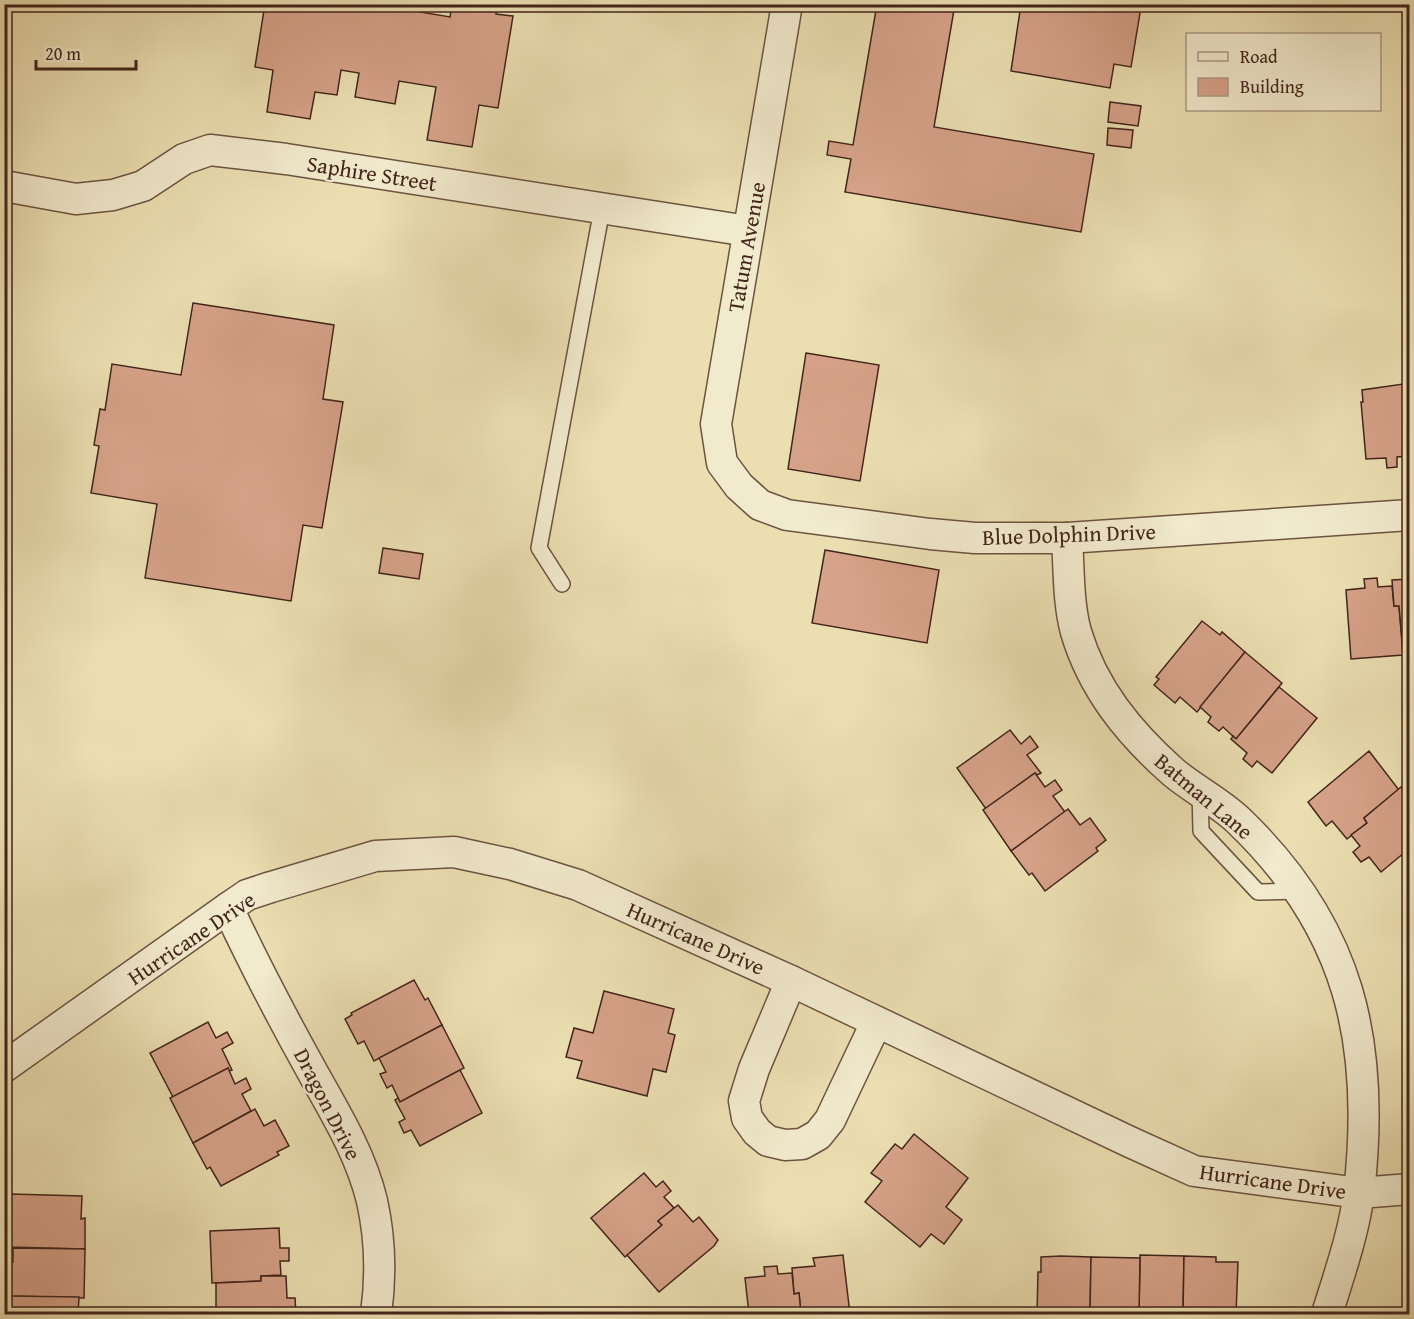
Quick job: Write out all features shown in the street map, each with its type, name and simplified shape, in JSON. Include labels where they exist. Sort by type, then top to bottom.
[{"type":"street","name":"Tatum Avenue","points":[[739,486],[722,463],[716,424],[787,4]]},
{"type":"street","name":"Saphire Street","points":[[4,186],[76,198],[113,195],[143,186],[184,159],[210,150],[242,152],[748,231]]},
{"type":"street","name":"Blue Dolphin Drive","points":[[739,486],[760,505],[787,516],[975,538],[1067,538],[1410,515]]},
{"type":"street","name":"Batman Lane","points":[[1067,538],[1074,620],[1088,665],[1108,702],[1138,739],[1175,774],[1237,819],[1279,863],[1314,912],[1336,956],[1352,1003],[1361,1052],[1365,1099],[1359,1193],[1347,1248],[1328,1314]]},
{"type":"street","name":"Hurricane Drive","points":[[4,1067],[248,896],[375,856],[454,852],[510,864],[579,885],[791,981],[1194,1171],[1359,1193],[1410,1189]]},
{"type":"street","name":"Dragon Drive","points":[[228,908],[253,962],[353,1146],[372,1201],[379,1293],[376,1314]]},
{"type":"street","points":[[791,981],[754,1069],[744,1101],[747,1118],[768,1141],[785,1145],[802,1144],[818,1136],[830,1120],[876,1023]]},
{"type":"lane","points":[[562,584],[539,548],[602,208]]},
{"type":"building","points":[[265,4],[421,4],[420,12],[450,17],[452,4],[497,4],[496,14],[513,16],[498,108],[479,105],[472,147],[427,140],[436,87],[399,81],[395,104],[355,97],[359,73],[341,70],[337,95],[315,92],[310,119],[267,112],[273,70],[255,67]]},
{"type":"building","points":[[877,4],[955,4],[934,127],[1094,154],[1081,232],[845,192],[851,159],[827,155],[829,141],[853,145]]},
{"type":"building","points":[[1016,4],[1130,4],[1141,7],[1131,67],[1114,64],[1110,88],[1011,71],[1020,11]]},
{"type":"building","points":[[1110,102],[1141,106],[1138,126],[1108,122]]},
{"type":"building","points":[[1108,128],[1133,130],[1131,148],[1107,145]]},
{"type":"building","points":[[193,303],[334,325],[323,399],[343,402],[322,528],[303,525],[291,601],[145,578],[157,504],[91,493],[99,446],[94,445],[100,409],[105,410],[112,364],[181,375]]},
{"type":"building","points":[[806,353],[879,365],[860,481],[788,469]]},
{"type":"building","points":[[1410,383],[1410,456],[1397,457],[1397,467],[1387,468],[1386,458],[1366,459],[1362,390]]},
{"type":"building","points":[[383,548],[423,554],[419,579],[379,573]]},
{"type":"building","points":[[825,550],[939,570],[927,643],[812,623]]},
{"type":"building","points":[[1377,578],[1378,587],[1392,586],[1394,606],[1399,606],[1403,655],[1351,659],[1346,590],[1365,588],[1364,579]]},
{"type":"building","points":[[1410,579],[1410,651],[1403,651],[1399,606],[1394,606],[1392,580]]},
{"type":"building","points":[[1202,621],[1220,635],[1222,632],[1245,652],[1197,712],[1180,697],[1175,703],[1154,685],[1159,679],[1156,677]]},
{"type":"building","points":[[1245,652],[1282,683],[1236,739],[1223,727],[1219,731],[1208,722],[1211,717],[1200,707]]},
{"type":"building","points":[[1279,687],[1317,718],[1272,773],[1257,761],[1252,767],[1243,759],[1247,753],[1231,739],[1233,736],[1236,739]]},
{"type":"building","points":[[1010,730],[1021,744],[1030,736],[1038,747],[1027,755],[1041,773],[1037,775],[1035,773],[986,809],[957,768]]},
{"type":"building","points":[[1369,751],[1399,790],[1364,818],[1367,823],[1347,839],[1332,821],[1326,826],[1308,802]]},
{"type":"building","points":[[1035,773],[1045,787],[1055,780],[1062,790],[1053,796],[1065,812],[1011,851],[983,810]]},
{"type":"building","points":[[1401,787],[1410,797],[1410,848],[1381,872],[1369,857],[1361,862],[1353,852],[1360,846],[1351,835],[1367,823],[1364,818]]},
{"type":"building","points":[[1068,809],[1080,825],[1090,818],[1106,840],[1096,848],[1098,851],[1045,891],[1032,873],[1029,875],[1011,851]]},
{"type":"building","points":[[414,980],[425,1000],[428,998],[442,1025],[374,1061],[364,1041],[358,1044],[345,1019],[352,1015],[351,1013]]},
{"type":"building","points":[[604,991],[674,1009],[668,1033],[675,1035],[666,1072],[653,1069],[647,1096],[577,1078],[582,1061],[566,1057],[574,1028],[593,1033]]},
{"type":"building","points":[[208,1022],[216,1038],[227,1032],[233,1043],[222,1049],[232,1070],[229,1071],[228,1068],[173,1097],[150,1053]]},
{"type":"building","points":[[442,1025],[464,1068],[400,1102],[392,1085],[387,1088],[380,1074],[386,1072],[379,1058]]},
{"type":"building","points":[[228,1068],[235,1084],[246,1078],[251,1089],[242,1094],[251,1111],[193,1143],[170,1098]]},
{"type":"building","points":[[460,1070],[482,1113],[420,1146],[411,1130],[404,1133],[399,1122],[405,1119],[395,1100],[398,1098],[400,1102]]},
{"type":"building","points":[[255,1109],[264,1126],[275,1120],[289,1146],[277,1152],[279,1155],[221,1186],[210,1167],[207,1169],[193,1143]]},
{"type":"building","points":[[914,1134],[968,1178],[946,1207],[962,1220],[944,1244],[931,1234],[920,1247],[865,1202],[882,1181],[871,1173],[895,1144],[902,1149]]},
{"type":"building","points":[[644,1173],[656,1187],[663,1181],[671,1191],[664,1197],[674,1208],[658,1221],[662,1225],[625,1257],[591,1218]]},
{"type":"building","points":[[10,1194],[82,1196],[81,1219],[85,1218],[85,1249],[8,1247],[8,1226],[4,1225],[4,1197],[10,1197]]},
{"type":"building","points":[[678,1205],[693,1222],[699,1217],[718,1240],[714,1246],[659,1292],[627,1255],[662,1225],[658,1221]]},
{"type":"building","points":[[279,1228],[280,1248],[289,1248],[289,1261],[280,1261],[281,1275],[261,1276],[261,1281],[212,1283],[210,1231]]},
{"type":"building","points":[[13,1248],[85,1249],[84,1298],[11,1296],[11,1278],[6,1278],[6,1262],[13,1262]]},
{"type":"building","points":[[843,1255],[850,1314],[801,1314],[799,1293],[794,1294],[792,1268],[815,1266],[813,1258]]},
{"type":"building","points":[[1140,1255],[1184,1256],[1183,1314],[1139,1314]]},
{"type":"building","points":[[1184,1256],[1216,1257],[1216,1262],[1238,1262],[1236,1314],[1183,1314]]},
{"type":"building","points":[[1041,1257],[1091,1257],[1090,1314],[1037,1314],[1038,1272],[1041,1272]]},
{"type":"building","points":[[1091,1257],[1140,1258],[1139,1314],[1090,1314]]},
{"type":"building","points":[[777,1266],[778,1274],[792,1273],[794,1294],[799,1293],[801,1314],[749,1314],[745,1278],[765,1276],[764,1267]]},
{"type":"building","points":[[261,1276],[286,1276],[287,1298],[295,1298],[296,1314],[216,1314],[216,1283],[261,1281]]},
{"type":"building","points":[[7,1292],[11,1292],[11,1296],[79,1297],[78,1314],[4,1314],[7,1313]]}]
